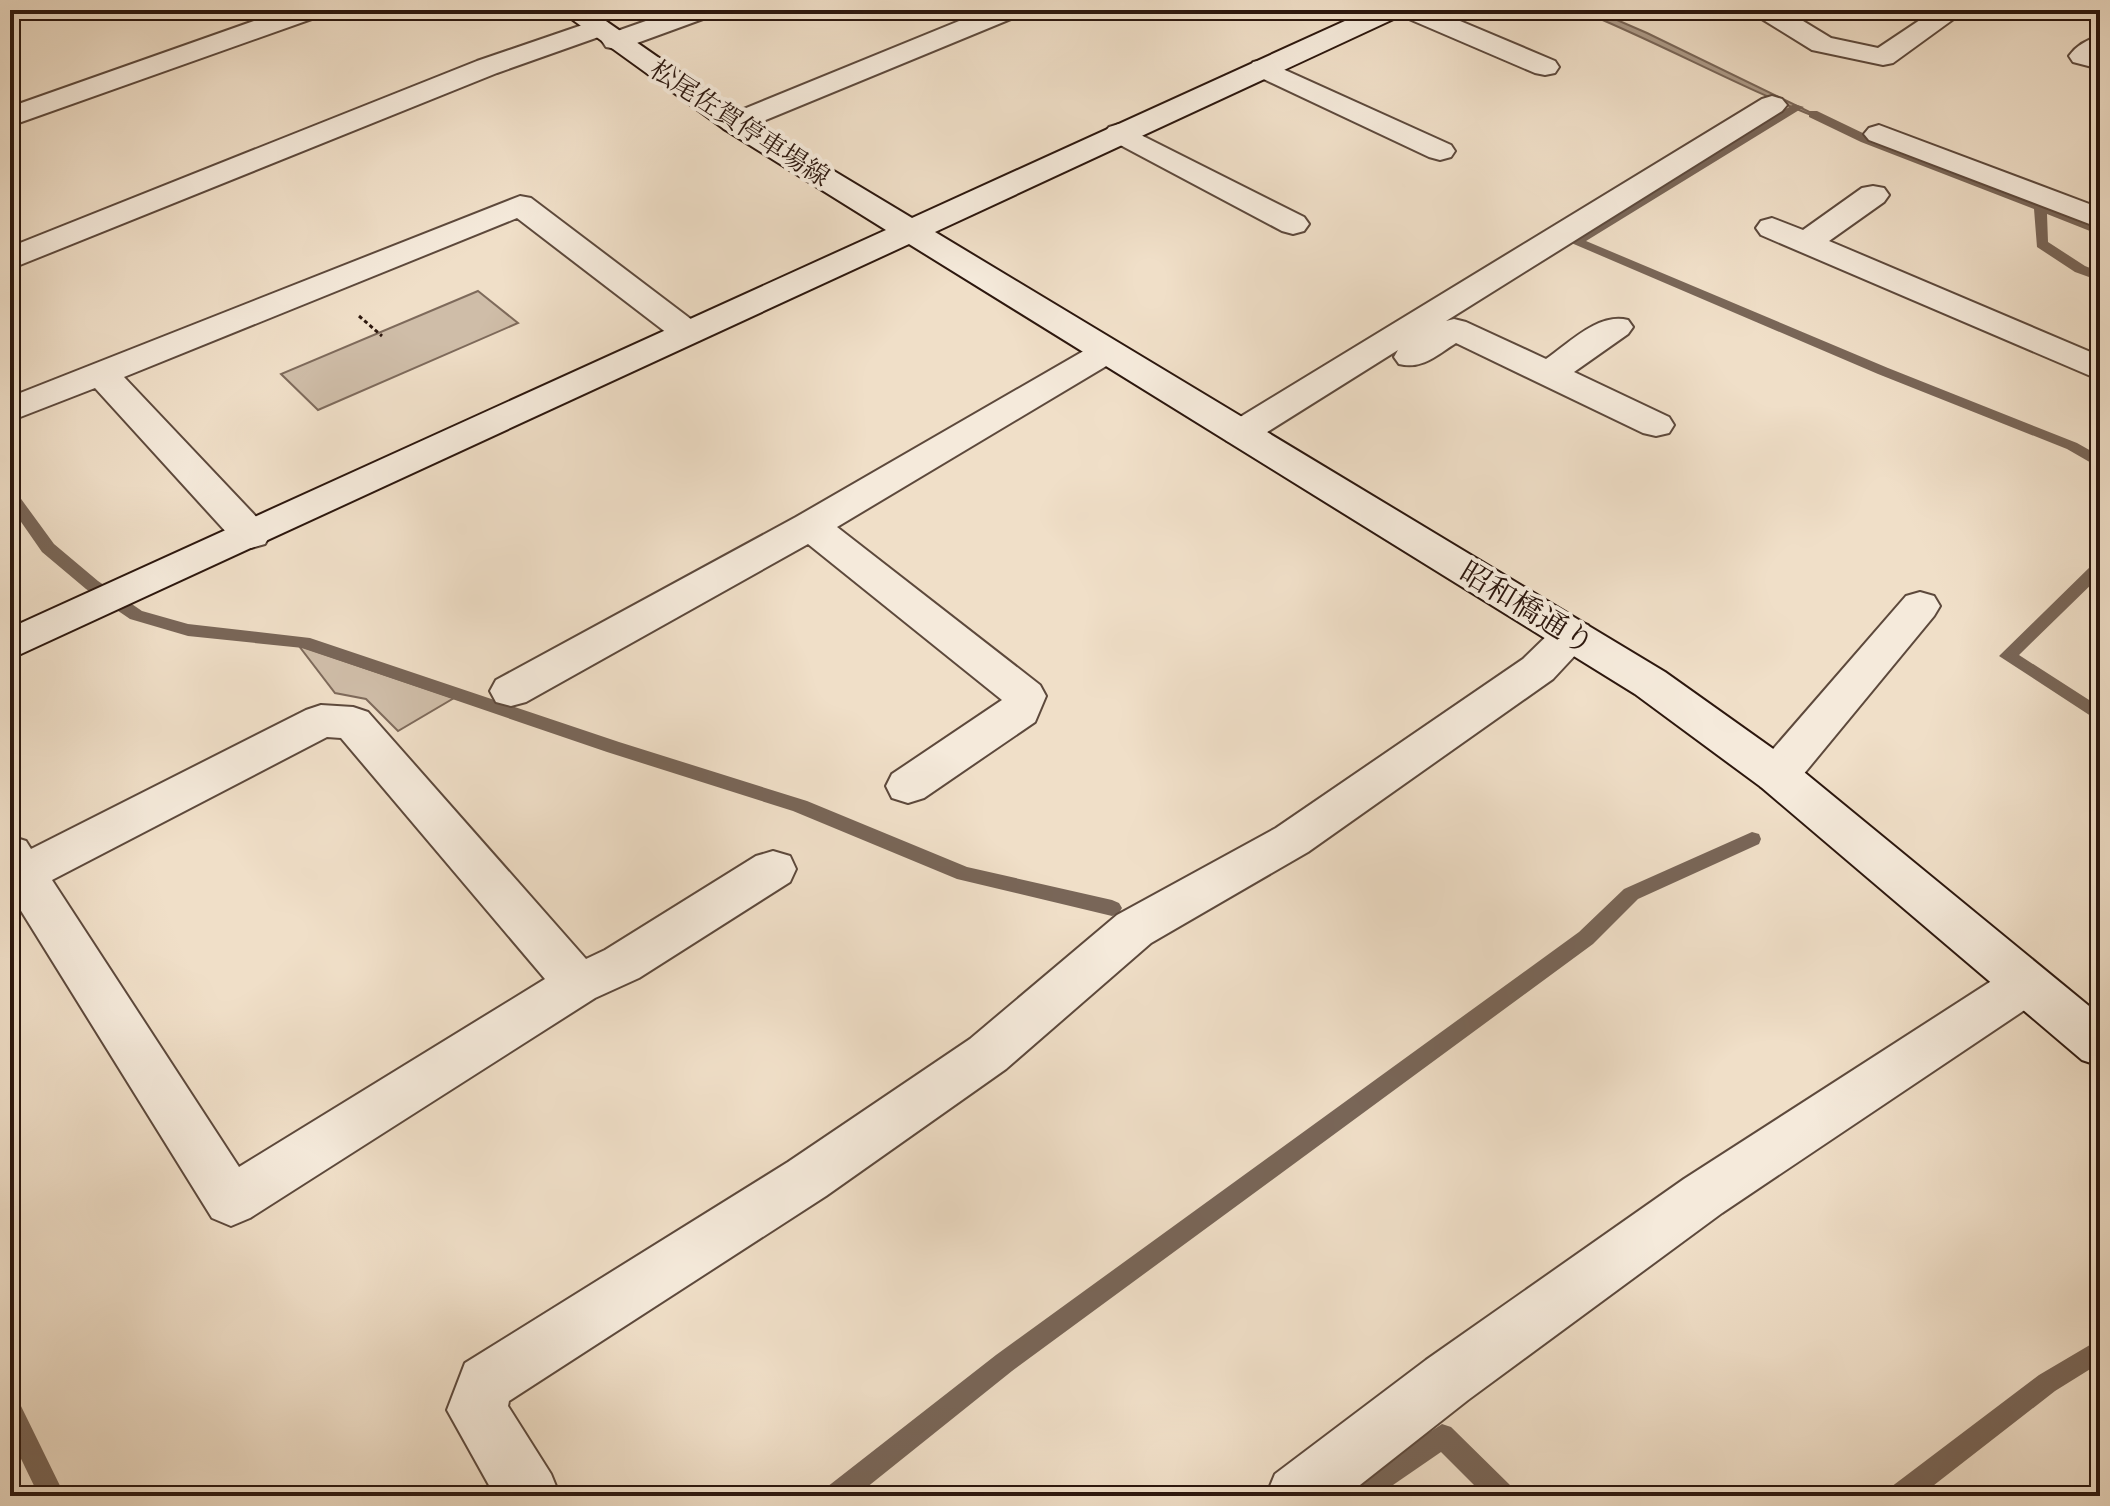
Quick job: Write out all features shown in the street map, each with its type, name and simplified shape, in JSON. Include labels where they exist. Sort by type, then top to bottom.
[{"type":"street","points":[[10,117],[311,10]]},
{"type":"street","name":"松尾佐賀停車場線","points":[[572,10],[734,123],[911,230]]},
{"type":"street","points":[[10,259],[487,67],[702,10]]},
{"type":"street","points":[[734,123],[1009,10]]},
{"type":"street","points":[[10,645],[1391,10]]},
{"type":"street","points":[[1411,10],[1545,67]]},
{"type":"street","points":[[1766,10],[1822,44],[1883,57],[1953,10]]},
{"type":"street","points":[[2100,44],[2083,56],[2100,61]]},
{"type":"street","points":[[1263,68],[1440,151]]},
{"type":"street","points":[[1254,441],[1772,105]]},
{"type":"street","points":[[1119,133],[1293,224]]},
{"type":"street","points":[[1879,134],[2100,219]]},
{"type":"street","points":[[1806,242],[1873,195]]},
{"type":"street","points":[[10,410],[520,205],[688,333]]},
{"type":"street","points":[[1772,228],[2100,369]]},
{"type":"street","name":"昭和橋通り","points":[[911,230],[1650,683],[1777,775],[2024,985],[2100,1045]]},
{"type":"street","points":[[1548,374],[1616,327]]},
{"type":"street","points":[[1254,441],[1454,329],[1656,425]]},
{"type":"street","points":[[511,691],[810,526],[1106,352]]},
{"type":"street","points":[[100,372],[251,535]]},
{"type":"street","points":[[810,526],[1025,696],[1020,711],[908,786]]},
{"type":"street","points":[[1777,775],[1920,606]]},
{"type":"street","points":[[529,1496],[477,1410],[486,1383],[807,1179],[988,1054],[1134,929],[1292,840],[1538,669],[1573,635]]},
{"type":"street","points":[[578,984],[353,723],[321,721],[16,864],[231,1201],[578,984],[622,964],[773,869]]},
{"type":"street","points":[[1297,1496],[1447,1380],[1703,1196],[2024,985]]},
{"type":"shaded area","points":[[1579,10],[1594,10],[1647,33],[1832,123],[1768,97]]},
{"type":"shaded area","points":[[478,291],[518,323],[318,410],[281,374]]},
{"type":"shaded area","points":[[299,646],[454,698],[398,731],[366,699],[335,693]]},
{"type":"waterway","points":[[1798,107],[1576,242],[1883,371],[2072,446],[2100,463]]},
{"type":"waterway","points":[[1813,114],[1865,139],[2040,207]]},
{"type":"waterway","points":[[2040,207],[2100,231]]},
{"type":"waterway","points":[[2040,207],[2042,244],[2080,269],[2100,277]]},
{"type":"waterway","points":[[10,495],[48,548],[92,585],[136,615],[188,630],[304,642],[613,747],[800,806],[964,874],[1112,908]]},
{"type":"waterway","points":[[2100,567],[2008,656],[2100,716]]},
{"type":"waterway","points":[[836,1496],[1004,1363],[1586,938],[1631,894],[1752,839]]},
{"type":"waterway","points":[[1900,1496],[2047,1383],[2100,1350]]},
{"type":"waterway","points":[[10,1410],[52,1496]]},
{"type":"waterway","points":[[1356,1496],[1442,1436],[1503,1496]]}]
